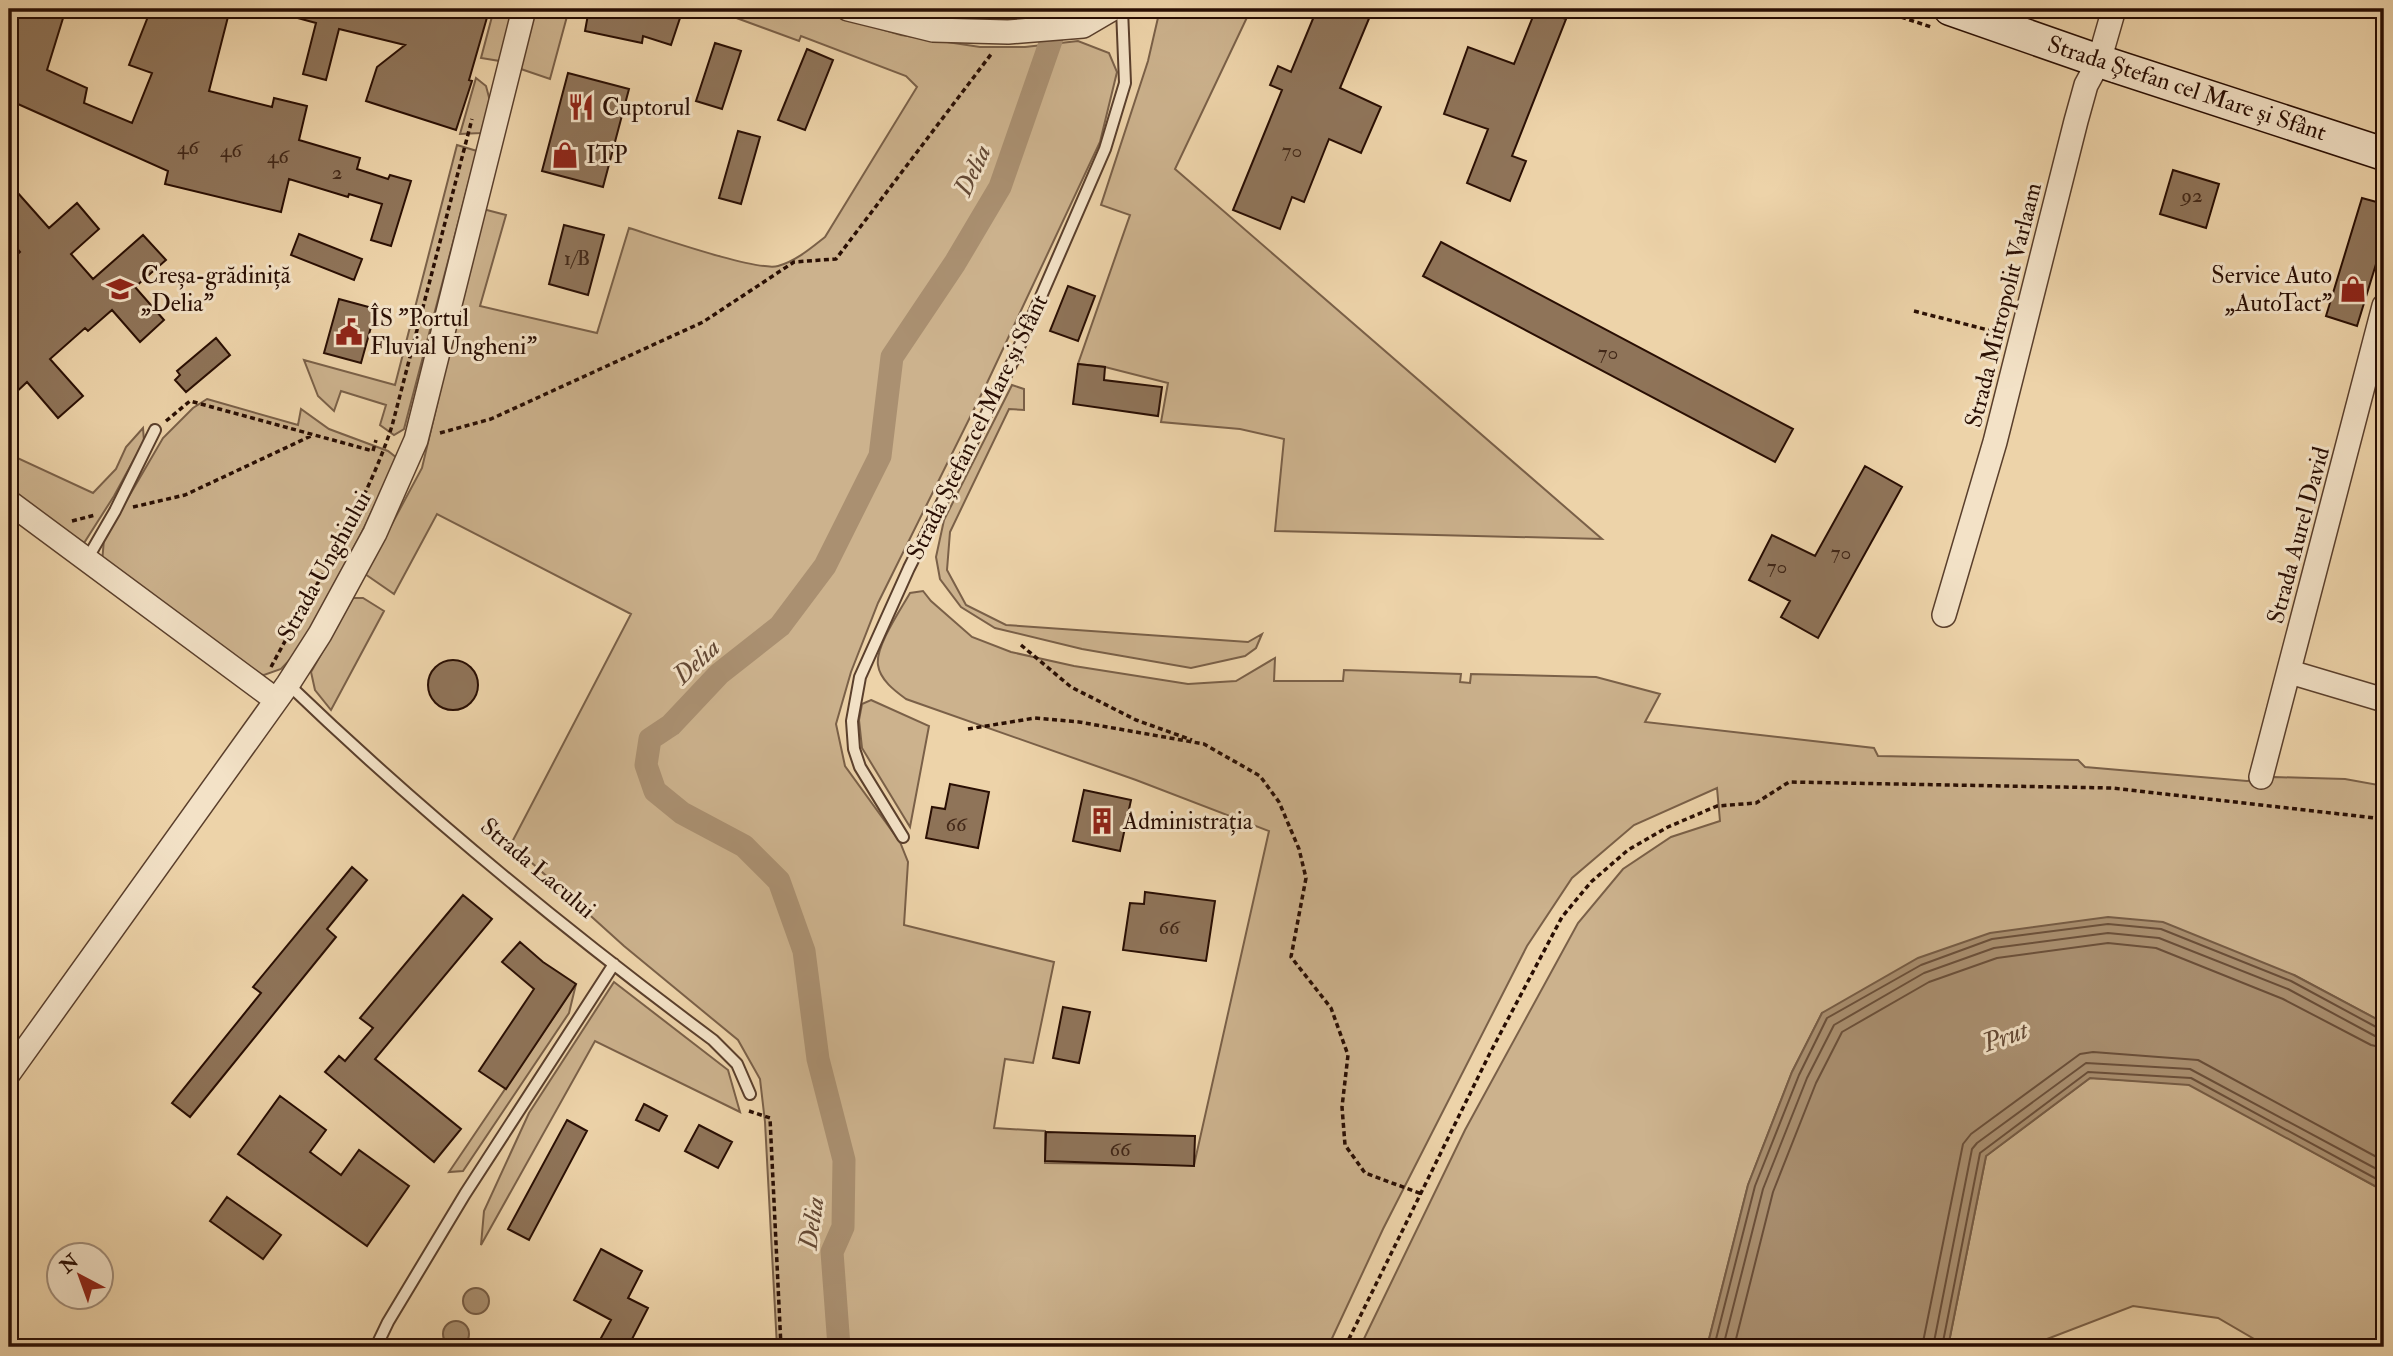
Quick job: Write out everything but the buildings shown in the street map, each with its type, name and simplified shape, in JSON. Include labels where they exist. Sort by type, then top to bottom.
[{"type":"main road","name":"Strada Ștefan cel Mare și Sfânt","points":[[1950,9],[2099,61],[2384,154]]},
{"type":"street","name":"Strada Unghiului","points":[[9,1073],[274,691],[320,634],[375,533],[416,440],[524,9]]},
{"type":"street","points":[[848,9],[933,30],[1008,32],[1083,26],[1112,9]]},
{"type":"street","name":"Strada Mitropolit Varlaam","points":[[1944,615],[1995,442],[2076,121],[2087,85],[2099,61],[2114,9]]},
{"type":"street","name":"Strada Aurel David","points":[[2261,777],[2384,306]]},
{"type":"street","name":"Strada Lacului","points":[[9,502],[86,561],[274,691]]},
{"type":"street","points":[[2290,672],[2384,700]]},
{"type":"lane","name":"Strada Ștefan cel Mare și Sfânt","points":[[903,837],[860,767],[854,749],[852,721],[860,677],[909,568],[1013,361],[1105,149],[1125,83],[1122,9]]},
{"type":"lane","points":[[86,561],[115,511],[155,430]]},
{"type":"lane","name":"Strada Lacului","points":[[274,691],[348,741],[521,890],[726,1052],[737,1064],[750,1094]]},
{"type":"lane","points":[[376,1347],[388,1322],[465,1194],[614,964]]},
{"type":"path","points":[[416,440],[491,419],[703,323],[793,262],[836,260],[1008,32]]},
{"type":"path","points":[[274,691],[316,588],[381,459],[396,412],[474,112]]},
{"type":"path","points":[[1914,311],[2022,339]]},
{"type":"path","points":[[155,430],[190,401],[373,451],[376,440]]},
{"type":"path","points":[[43,527],[185,495],[313,435]]},
{"type":"path","points":[[1021,645],[1071,687],[1136,720],[1204,744],[1261,776],[1279,802],[1299,849],[1306,878],[1291,957],[1331,1008],[1348,1055],[1342,1107],[1345,1145],[1365,1173],[1422,1194]]},
{"type":"path","points":[[968,729],[1035,718],[1079,722],[1204,744]]},
{"type":"path","points":[[1345,1347],[1490,1053],[1562,917],[1591,882],[1629,850],[1668,827],[1717,806],[1756,803],[1789,782],[2112,788],[2384,819]]},
{"type":"path","points":[[749,1111],[771,1118],[781,1347]]},
{"type":"shaded area","points":[[494,9],[513,9],[500,61],[481,58]]},
{"type":"shaded area","points":[[534,9],[569,9],[550,79],[518,68]]},
{"type":"shaded area","points":[[712,9],[814,9],[901,35],[980,47],[1025,47],[1078,41],[1109,53],[1117,72],[1100,142],[987,383],[878,603],[851,672],[836,724],[845,766],[900,842],[908,862],[904,925],[1054,962],[1033,1063],[1005,1059],[994,1128],[1045,1131],[1045,1163],[1194,1165],[1269,831],[1136,780],[906,699],[882,676],[878,657],[890,628],[910,593],[923,591],[972,637],[1011,652],[1074,666],[1188,684],[1236,681],[1275,658],[1274,681],[1343,681],[1344,670],[1461,674],[1460,682],[1470,683],[1471,674],[1596,677],[1660,694],[1645,722],[1874,748],[1878,756],[2078,760],[2085,767],[2247,781],[2274,777],[2345,779],[2384,786],[2384,1023],[2294,975],[1822,1013],[1792,1072],[1748,1185],[1707,1347],[1360,1347],[1465,1130],[1578,923],[1623,869],[1671,837],[1720,821],[1717,788],[1634,825],[1572,878],[1527,946],[1383,1229],[1328,1347],[777,1347],[765,1122],[760,1079],[738,1040],[624,946],[511,844],[631,614],[437,514],[394,594],[365,574],[422,468],[483,209],[506,215],[480,306],[597,333],[629,228],[750,264],[778,266],[791,261],[825,237],[917,87],[906,76],[801,36],[799,41]]},
{"type":"shaded area","points":[[921,9],[1092,9],[1009,19]]},
{"type":"shaded area","points":[[1160,9],[1251,9],[1175,169],[1602,539],[1275,531],[1284,439],[1240,429],[1161,422],[1168,383],[1105,367],[1078,364],[1130,215],[1101,205],[1148,61]]},
{"type":"shaded area","points":[[476,78],[486,86],[490,101],[481,133],[460,134]]},
{"type":"shaded area","points":[[457,145],[477,151],[404,429],[394,435],[380,425],[386,405],[341,391],[334,411],[318,396],[304,360],[395,385]]},
{"type":"shaded area","points":[[1012,385],[1024,389],[1024,410],[1009,409],[950,532],[947,570],[966,605],[1006,625],[1248,642],[1262,634],[1256,648],[1245,656],[1191,668],[1082,649],[995,628],[961,607],[940,579],[936,557],[944,520]]},
{"type":"shaded area","points":[[207,399],[298,425],[301,409],[329,429],[388,451],[397,458],[362,532],[299,650],[281,669],[264,675],[257,674],[102,563],[104,539],[163,438],[193,408]]},
{"type":"shaded area","points":[[143,428],[144,441],[84,543],[9,491],[9,454],[93,493],[116,469],[126,447]]},
{"type":"shaded area","points":[[353,598],[363,598],[384,611],[331,710],[315,690],[311,672]]},
{"type":"shaded area","points":[[871,700],[929,726],[910,827],[862,748],[859,720],[862,704]]},
{"type":"shaded area","points":[[614,982],[728,1070],[740,1112],[595,1041],[481,1245],[484,1211],[529,1113]]},
{"type":"shaded area","points":[[576,984],[569,1013],[463,1171],[449,1172]]},
{"type":"shaded area","points":[[2090,1078],[2189,1084],[2384,1191],[2384,1347],[2268,1347],[2218,1318],[2133,1306],[2034,1344],[2034,1347],[1948,1347],[1986,1156]]},
{"type":"water","name":"Prut","points":[[2108,917],[2163,922],[2294,975],[2384,1023],[2384,1191],[2189,1085],[2090,1078],[1986,1156],[1948,1347],[1707,1347],[1748,1185],[1792,1072],[1822,1013],[1918,958],[1990,933]]},
{"type":"water","points":[[476,1288],[486,1291],[489,1301],[486,1311],[476,1314],[466,1311],[463,1301],[466,1291]]},
{"type":"water","points":[[456,1321],[465,1325],[469,1334],[465,1343],[456,1347],[447,1343],[443,1334],[447,1325]]},
{"type":"waterway","name":"Delia","points":[[839,1347],[832,1252],[843,1227],[844,1160],[818,1059],[804,951],[779,881],[744,846],[682,813],[655,791],[646,765],[650,739],[671,725],[719,674],[780,626],[825,566],[880,456],[892,357],[955,263],[1000,187],[1062,9]]},
{"type":"place","name":"Cuptorul","points":[[581,107]]},
{"type":"place","name":"ITP","points":[[565,155]]},
{"type":"place","name":"Creșa-grădiniță „Delia”","points":[[120,289]]},
{"type":"place","name":"Service Auto „AutoTact”","points":[[2353,289]]},
{"type":"place","name":"ÎS \"Portul Fluvial Ungheni\"","points":[[349,332]]},
{"type":"place","name":"Administrația","points":[[1102,821]]}]
